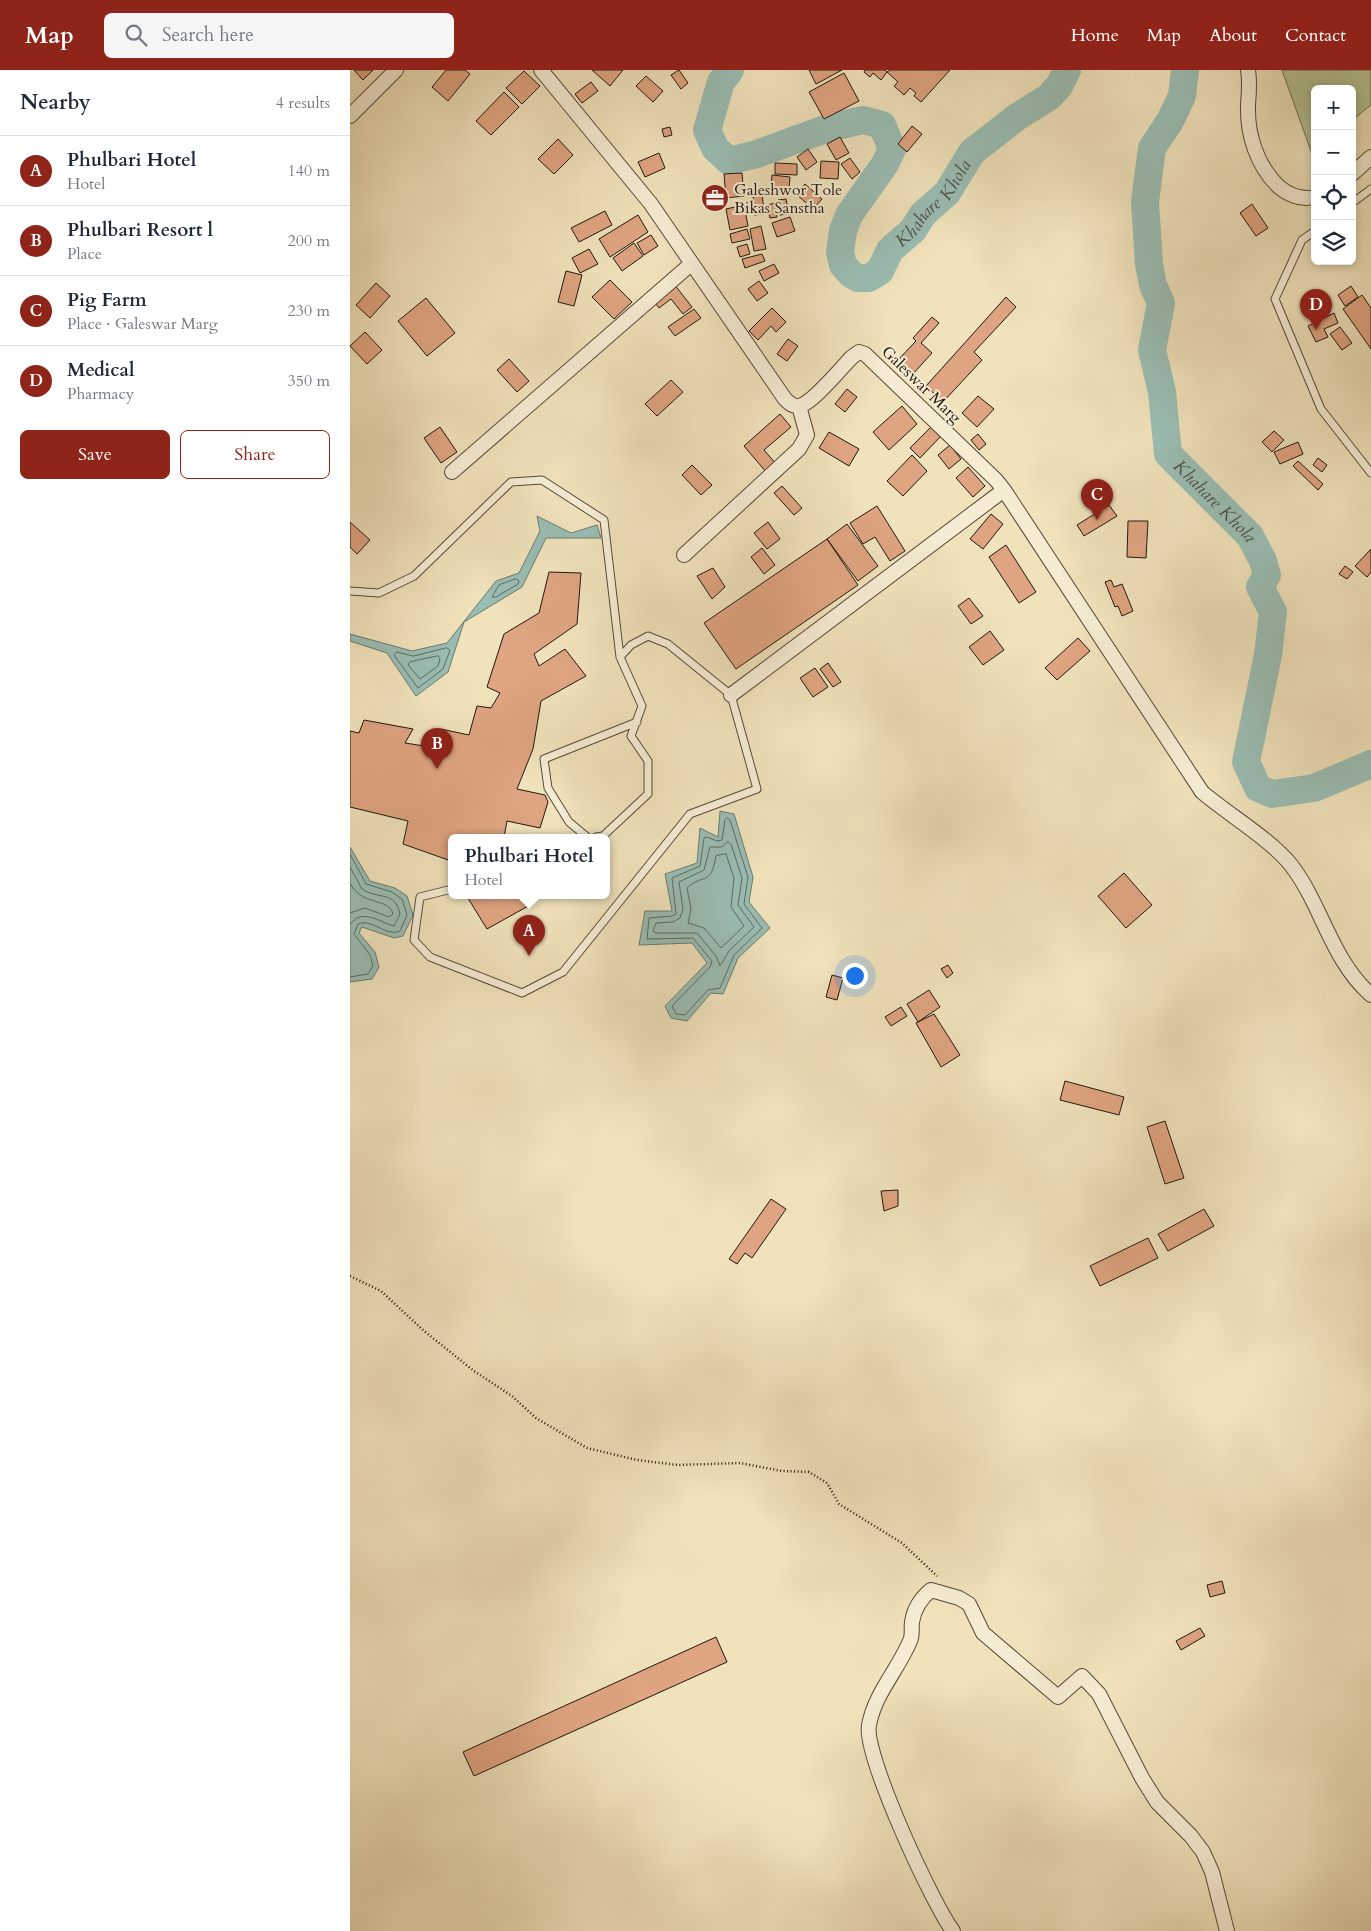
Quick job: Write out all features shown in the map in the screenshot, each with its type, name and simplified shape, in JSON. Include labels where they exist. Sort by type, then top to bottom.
[{"type":"street","points":[[350,116],[396,70]]},
{"type":"street","points":[[541,70],[651,204],[785,399],[791,404],[799,406],[807,435],[799,449],[684,556]]},
{"type":"street","points":[[1248,70],[1250,128],[1261,164],[1268,176],[1286,192],[1304,200],[1311,198]]},
{"type":"street","points":[[1356,170],[1371,157]]},
{"type":"street","points":[[452,472],[691,264]]},
{"type":"street","name":"Galeswar Marg","points":[[799,406],[809,401],[852,357],[859,352],[865,354],[996,480],[1202,792],[1268,843],[1291,866],[1338,953],[1359,985],[1371,995]]},
{"type":"street","points":[[731,695],[1004,490]]},
{"type":"street","points":[[953,1931],[901,1828],[876,1764],[868,1727],[875,1702],[882,1688],[893,1676],[911,1639],[912,1620],[920,1598],[931,1590],[959,1598],[969,1604],[983,1633],[1058,1697],[1082,1676],[1099,1694],[1142,1778],[1157,1802],[1191,1836],[1203,1852],[1212,1872],[1227,1931]]},
{"type":"lane","points":[[1356,200],[1371,189]]},
{"type":"lane","points":[[1311,234],[1302,240],[1275,299],[1321,409],[1371,473]]},
{"type":"lane","points":[[350,592],[379,593],[414,576],[511,482],[542,480],[604,520],[620,658],[642,706],[632,736],[648,761],[648,794],[606,834]]},
{"type":"lane","points":[[448,890],[420,897],[414,940],[430,957],[522,993],[563,972],[690,814],[757,789],[731,695],[668,644],[648,636],[631,645],[620,658]]},
{"type":"lane","points":[[583,834],[570,822],[548,788],[544,759],[636,722]]},
{"type":"path","points":[[350,1276],[381,1292],[474,1371],[512,1396],[536,1418],[587,1448],[637,1460],[670,1464],[740,1463],[782,1471],[808,1472],[827,1483],[839,1504],[902,1543],[938,1577]]},
{"type":"green space","points":[[1282,70],[1371,70],[1371,105],[1356,117],[1356,85],[1311,85],[1311,151]]},
{"type":"water","points":[[537,516],[571,533],[597,525],[601,538],[546,538],[522,587],[464,622],[448,672],[416,696],[387,653],[350,641],[350,634],[412,651],[447,643],[496,581],[519,573],[540,531]]},
{"type":"water","points":[[720,811],[734,814],[753,877],[749,902],[770,928],[738,958],[723,994],[711,993],[687,1021],[671,1018],[665,1006],[707,963],[692,943],[639,945],[645,911],[672,911],[665,874],[697,863],[700,828],[718,837]]},
{"type":"water","points":[[350,847],[370,881],[395,888],[407,896],[413,915],[403,936],[394,938],[362,927],[359,933],[375,952],[379,967],[372,979],[350,982]]},
{"type":"building","points":[[354,70],[373,70],[363,80]]},
{"type":"building","points":[[446,70],[465,70],[470,74],[448,101],[432,87]]},
{"type":"building","points":[[592,70],[623,70],[610,86]]},
{"type":"building","points":[[679,70],[688,83],[681,89],[671,75]]},
{"type":"building","points":[[809,70],[842,70],[816,84]]},
{"type":"building","points":[[865,70],[885,70],[887,72],[881,80],[873,73],[870,77],[864,72]]},
{"type":"building","points":[[890,70],[950,70],[921,102],[914,96],[916,93],[910,88],[904,95],[894,86],[898,82],[887,72]]},
{"type":"building","points":[[524,71],[540,86],[522,104],[506,88]]},
{"type":"building","points":[[844,73],[859,101],[824,119],[809,92]]},
{"type":"building","points":[[646,76],[663,91],[653,102],[636,86]]},
{"type":"building","points":[[591,82],[598,91],[582,103],[575,94]]},
{"type":"building","points":[[504,92],[519,107],[491,135],[476,121]]},
{"type":"building","points":[[912,126],[922,134],[907,152],[898,144]]},
{"type":"building","points":[[670,127],[672,135],[664,137],[662,129]]},
{"type":"building","points":[[840,137],[849,153],[836,160],[827,144]]},
{"type":"building","points":[[558,139],[573,155],[554,174],[538,159]]},
{"type":"building","points":[[808,149],[817,162],[806,170],[797,157]]},
{"type":"building","points":[[659,153],[665,168],[645,177],[638,162]]},
{"type":"building","points":[[850,158],[860,172],[852,179],[841,164]]},
{"type":"building","points":[[821,161],[839,162],[838,179],[820,178]]},
{"type":"building","points":[[775,163],[797,164],[797,175],[775,174]]},
{"type":"building","points":[[742,173],[744,196],[726,198],[724,174]]},
{"type":"building","points":[[772,175],[790,177],[789,189],[771,187]]},
{"type":"building","points":[[805,184],[822,199],[813,209],[796,194]]},
{"type":"building","name":"Galeshwor Tole Bikas Sanstha","points":[[718,187],[724,199],[706,208],[702,200],[711,196],[709,191]]},
{"type":"building","points":[[762,192],[764,214],[754,215],[753,193]]},
{"type":"building","points":[[786,199],[789,214],[780,215],[778,200]]},
{"type":"building","points":[[775,203],[777,217],[770,218],[767,205]]},
{"type":"building","points":[[1252,204],[1268,228],[1256,236],[1240,213]]},
{"type":"building","points":[[744,205],[748,226],[730,230],[726,209]]},
{"type":"building","points":[[605,211],[612,225],[579,242],[571,228]]},
{"type":"building","points":[[638,215],[648,232],[610,257],[599,239]]},
{"type":"building","points":[[790,217],[795,231],[777,237],[772,223]]},
{"type":"building","points":[[761,226],[766,249],[754,251],[750,229]]},
{"type":"building","points":[[747,229],[750,239],[732,243],[730,234]]},
{"type":"building","points":[[651,235],[658,246],[644,255],[637,243]]},
{"type":"building","points":[[634,243],[643,256],[622,271],[613,258]]},
{"type":"building","points":[[747,244],[750,254],[740,257],[737,247]]},
{"type":"building","points":[[589,249],[598,264],[580,273],[572,258]]},
{"type":"building","points":[[762,254],[765,261],[745,268],[742,259]]},
{"type":"building","points":[[774,264],[779,273],[764,281],[759,271]]},
{"type":"building","points":[[566,271],[582,275],[574,306],[558,302]]},
{"type":"building","points":[[610,280],[632,302],[614,319],[592,297]]},
{"type":"building","points":[[759,281],[768,293],[757,301],[748,289]]},
{"type":"building","points":[[376,283],[390,296],[370,318],[356,305]]},
{"type":"building","points":[[674,284],[692,307],[683,314],[671,299],[659,308],[653,300]]},
{"type":"building","points":[[1351,286],[1358,297],[1345,306],[1338,295]]},
{"type":"building","points":[[1362,295],[1371,308],[1371,349],[1343,309]]},
{"type":"building","points":[[1006,297],[1016,307],[974,352],[982,360],[943,402],[926,386]]},
{"type":"building","points":[[426,298],[455,333],[427,356],[398,321]]},
{"type":"building","points":[[772,308],[786,322],[776,332],[771,326],[758,340],[749,331]]},
{"type":"building","points":[[694,309],[701,318],[675,336],[668,327]]},
{"type":"building","points":[[1334,313],[1338,323],[1324,329],[1328,337],[1316,342],[1308,326]]},
{"type":"building","points":[[932,317],[939,323],[921,343],[932,353],[912,375],[897,361],[916,341],[913,338]]},
{"type":"building","points":[[1340,327],[1352,343],[1342,350],[1330,334]]},
{"type":"building","points":[[365,332],[382,350],[367,364],[350,346]]},
{"type":"building","points":[[788,339],[798,346],[787,361],[777,354]]},
{"type":"building","points":[[509,359],[529,381],[517,392],[497,370]]},
{"type":"building","points":[[671,380],[683,392],[657,416],[645,404]]},
{"type":"building","points":[[847,389],[857,397],[845,412],[835,404]]},
{"type":"building","points":[[978,396],[994,409],[977,427],[962,413]]},
{"type":"building","points":[[902,406],[917,424],[889,450],[873,432]]},
{"type":"building","points":[[780,414],[791,427],[764,450],[777,465],[767,473],[744,446]]},
{"type":"building","points":[[932,426],[942,435],[920,458],[910,448]]},
{"type":"building","points":[[440,427],[457,452],[441,463],[424,438]]},
{"type":"building","points":[[1274,431],[1284,440],[1272,452],[1262,442]]},
{"type":"building","points":[[829,432],[859,449],[849,466],[819,448]]},
{"type":"building","points":[[978,434],[986,444],[979,450],[971,440]]},
{"type":"building","points":[[1298,442],[1303,454],[1280,464],[1274,452]]},
{"type":"building","points":[[950,445],[961,459],[949,469],[938,455]]},
{"type":"building","points":[[912,455],[927,471],[903,496],[887,481]]},
{"type":"building","points":[[1318,458],[1327,465],[1322,472],[1313,465]]},
{"type":"building","points":[[1298,461],[1323,484],[1318,490],[1293,466]]},
{"type":"building","points":[[692,465],[712,485],[701,495],[682,475]]},
{"type":"building","points":[[968,467],[985,486],[973,497],[956,478]]},
{"type":"building","points":[[782,486],[802,508],[794,515],[774,493]]},
{"type":"building","points":[[1109,505],[1117,516],[1084,536],[1077,525]]},
{"type":"building","points":[[877,506],[905,551],[890,561],[875,537],[863,544],[850,523]]},
{"type":"building","points":[[991,514],[1003,524],[983,549],[970,539]]},
{"type":"building","points":[[1128,521],[1148,521],[1146,558],[1127,557]]},
{"type":"building","points":[[350,522],[370,540],[357,554],[350,547]]},
{"type":"building","points":[[768,522],[780,539],[767,549],[754,533]]},
{"type":"building","points":[[847,524],[878,566],[858,581],[827,539]]},
{"type":"building","points":[[827,539],[858,585],[736,669],[704,623]]},
{"type":"building","points":[[1006,545],[1036,592],[1019,603],[989,557]]},
{"type":"building","points":[[762,548],[775,565],[764,574],[751,557]]},
{"type":"building","points":[[1371,549],[1371,572],[1367,577],[1355,566]]},
{"type":"building","points":[[1345,566],[1353,572],[1347,579],[1339,574]]},
{"type":"building","points":[[713,568],[725,587],[712,599],[697,576]]},
{"type":"building","points":[[549,572],[581,573],[577,624],[534,654],[539,666],[565,649],[586,676],[541,701],[533,749],[517,789],[545,795],[548,802],[540,828],[507,821],[505,834],[448,834],[448,860],[403,844],[408,821],[350,807],[350,731],[359,733],[364,720],[413,729],[405,743],[437,748],[441,729],[469,735],[477,706],[491,708],[500,693],[487,687],[504,634],[539,613]]},
{"type":"building","points":[[1111,580],[1114,587],[1122,584],[1133,611],[1122,616],[1118,606],[1115,607],[1105,582]]},
{"type":"building","points":[[969,598],[983,616],[971,624],[958,606]]},
{"type":"building","points":[[990,631],[1004,650],[983,665],[969,647]]},
{"type":"building","points":[[1078,638],[1090,651],[1057,680],[1045,668]]},
{"type":"building","points":[[828,663],[841,682],[833,687],[820,669]]},
{"type":"building","points":[[815,668],[828,687],[813,697],[800,678]]},
{"type":"building","points":[[1124,873],[1152,905],[1126,928],[1098,896]]},
{"type":"building","points":[[468,899],[531,899],[530,905],[487,929]]},
{"type":"building","points":[[948,965],[953,973],[947,978],[941,969]]},
{"type":"building","points":[[832,975],[843,978],[837,1000],[826,997]]},
{"type":"building","points":[[929,990],[940,1007],[918,1022],[907,1004]]},
{"type":"building","points":[[901,1007],[907,1016],[891,1026],[885,1017]]},
{"type":"building","points":[[934,1014],[960,1055],[941,1067],[916,1023]]},
{"type":"building","points":[[1065,1081],[1124,1097],[1119,1115],[1060,1100]]},
{"type":"building","points":[[1165,1121],[1184,1178],[1165,1184],[1147,1127]]},
{"type":"building","points":[[898,1190],[898,1206],[884,1211],[881,1191]]},
{"type":"building","points":[[771,1199],[786,1209],[752,1258],[745,1253],[737,1264],[729,1259]]},
{"type":"building","points":[[1204,1209],[1214,1226],[1168,1251],[1158,1234]]},
{"type":"building","points":[[1148,1238],[1158,1258],[1100,1286],[1090,1266]]},
{"type":"building","points":[[1222,1581],[1225,1593],[1210,1597],[1207,1585]]},
{"type":"building","points":[[1200,1628],[1205,1636],[1181,1650],[1176,1641]]},
{"type":"building","points":[[716,1637],[727,1662],[474,1776],[463,1752]]},
{"type":"waterway","name":"Khahare Khola","points":[[730,70],[721,82],[707,130],[715,148],[729,161],[757,154],[828,128],[863,120],[882,125],[892,149],[885,164],[849,215],[843,231],[840,252],[843,265],[851,274],[858,278],[869,278],[880,271],[890,250],[913,230],[923,214],[947,193],[972,152],[1017,117],[1049,97],[1059,86],[1067,70]]},
{"type":"waterway","name":"Khahare Khola","points":[[1185,70],[1182,96],[1170,121],[1152,148],[1145,202],[1149,264],[1153,285],[1161,303],[1152,350],[1162,392],[1168,454],[1250,536],[1263,561],[1267,575],[1260,587],[1273,612],[1268,655],[1246,762],[1258,788],[1272,794],[1314,788],[1371,764]]},
{"type":"place","name":"Galeshwor Tole Bikas Sanstha","points":[[715,198]]},
{"type":"place","name":"Medical","points":[[1316,330]]},
{"type":"place","name":"Pig Farm","points":[[1097,520]]},
{"type":"place","name":"Phulbari Resort l","points":[[437,769]]},
{"type":"place","name":"Phulbari Hotel","points":[[529,956]]}]
